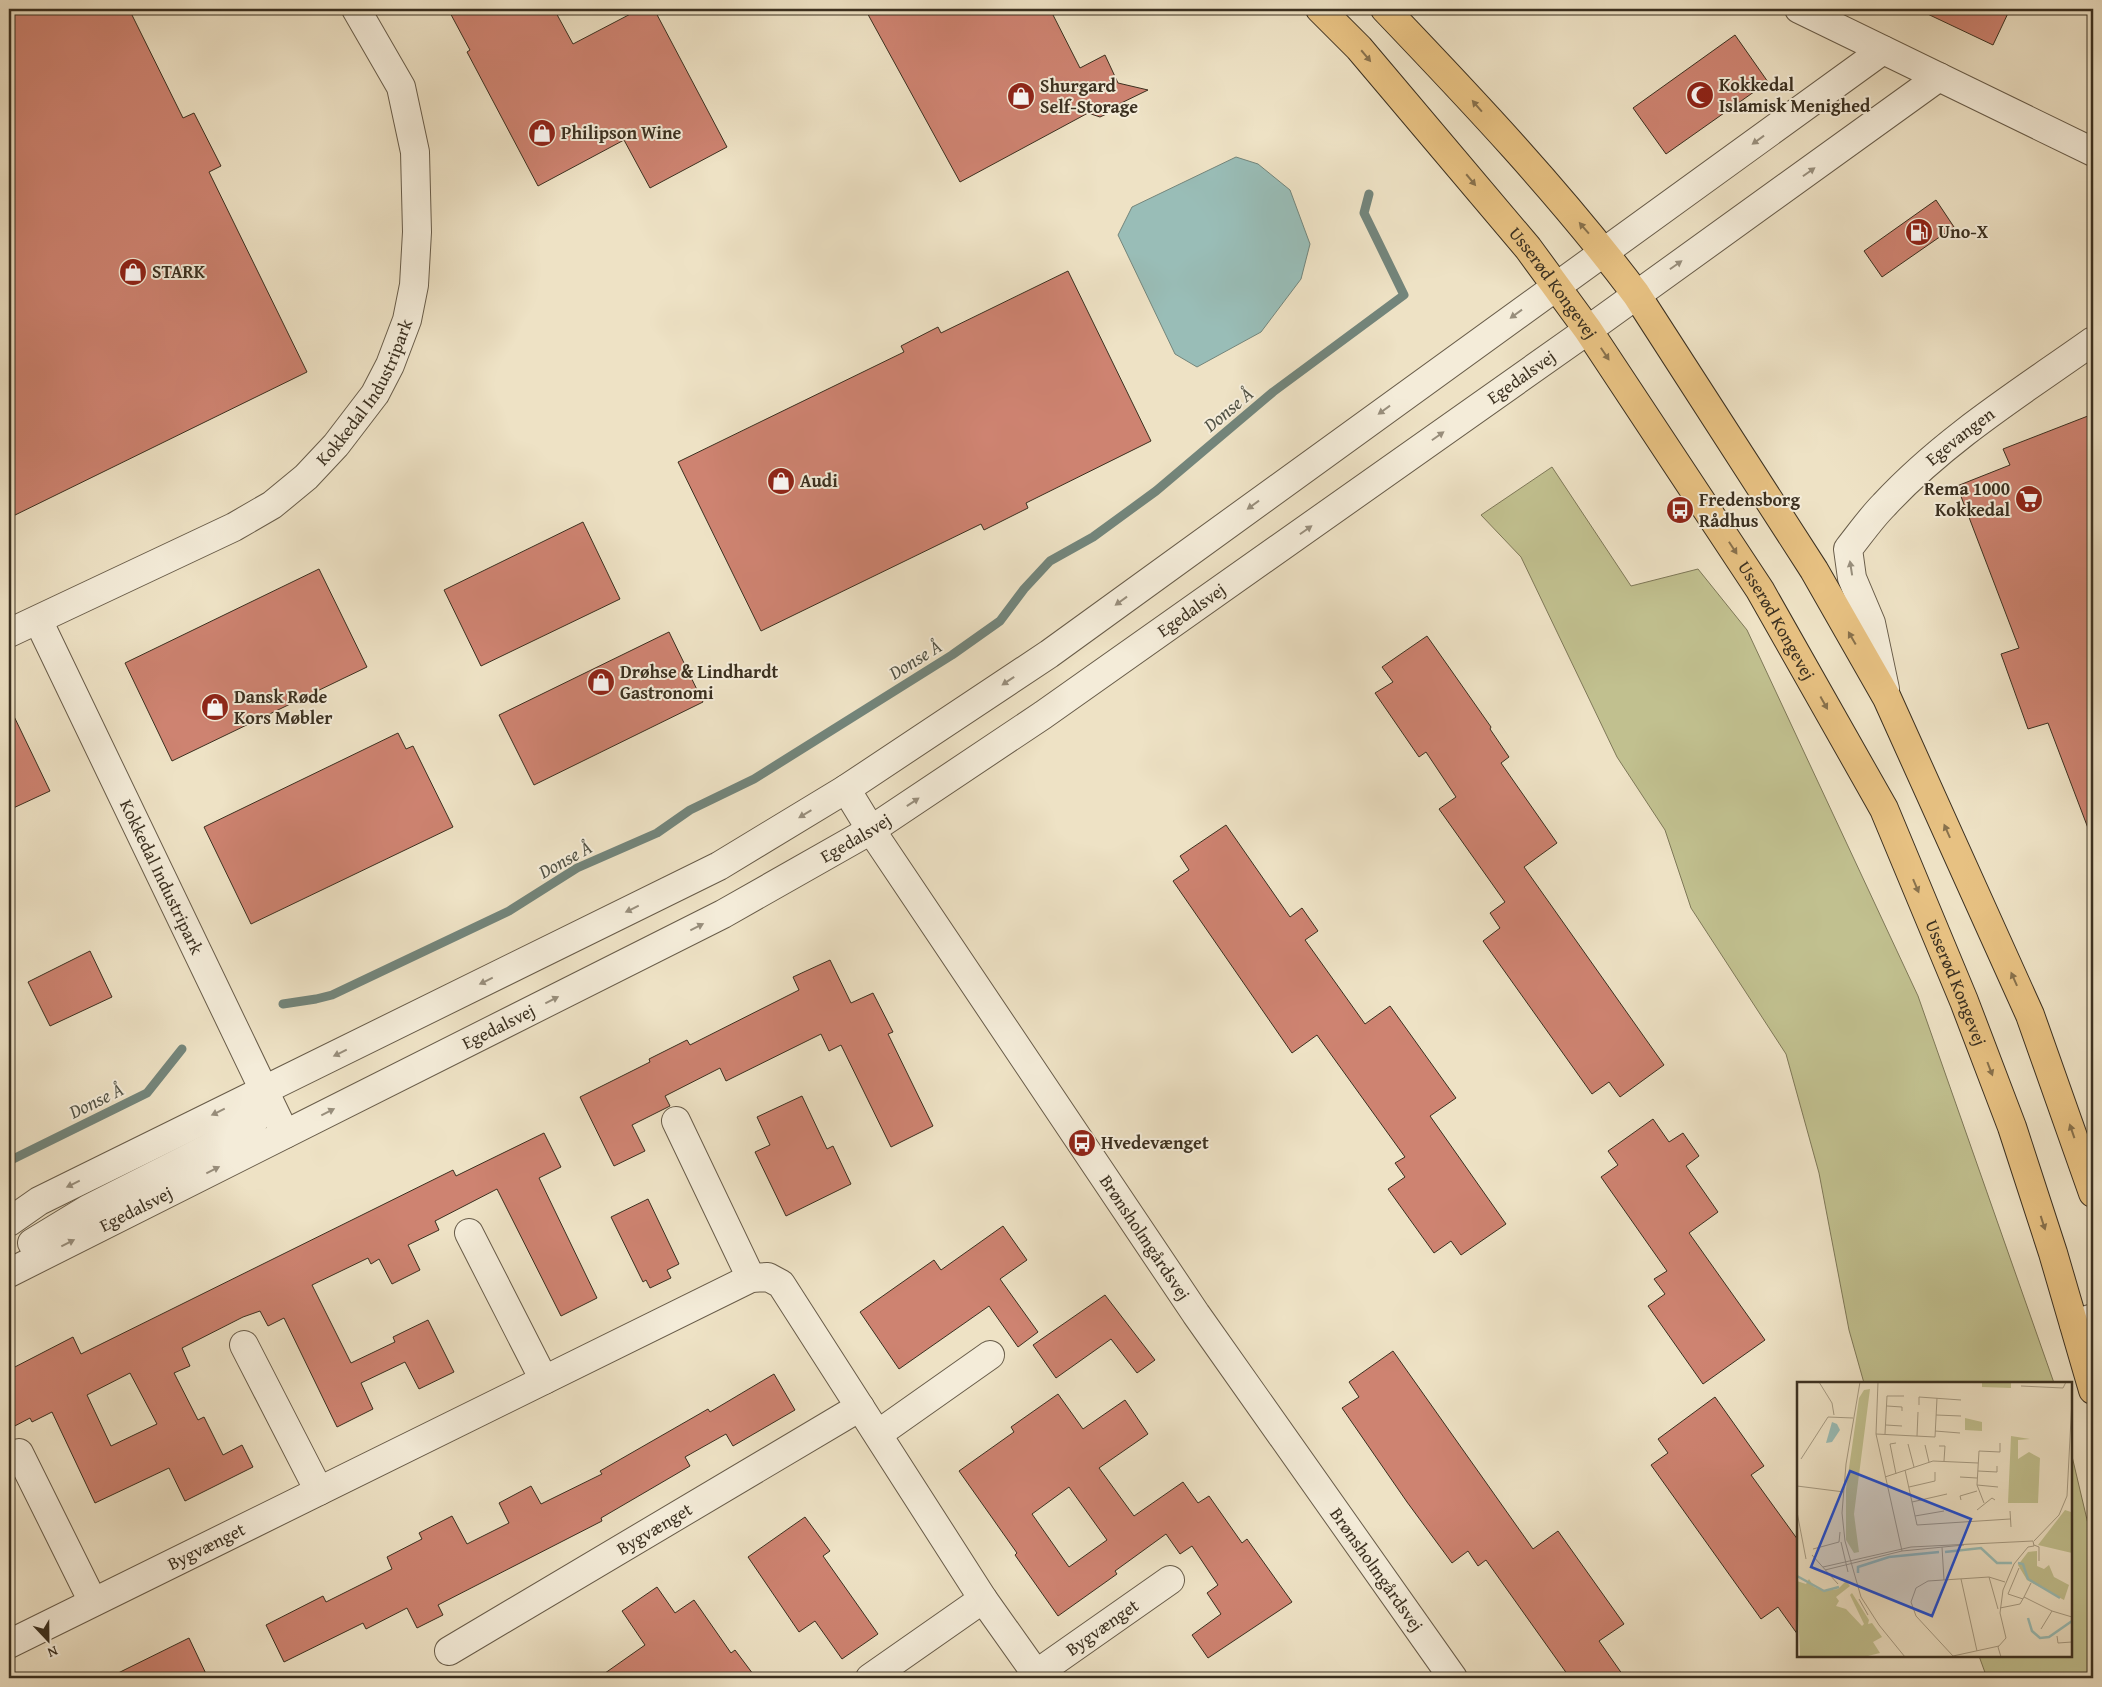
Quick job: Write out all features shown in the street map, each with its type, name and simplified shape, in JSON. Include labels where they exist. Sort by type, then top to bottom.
[{"type":"main road","name":"Usserød Kongevej","points":[[1320,9],[1365,55],[1528,248],[1588,330],[1760,590],[1884,809],[1964,1001],[2084,1321],[2093,1390]]},
{"type":"main road","points":[[1385,9],[1469,96],[1604,251],[1636,294],[1814,570],[1886,698],[2030,1015],[2093,1194]]},
{"type":"street","name":"Kokkedal Industripark","points":[[9,633],[234,528],[272,505],[306,477],[330,452],[375,394],[390,365],[407,320],[414,285],[417,232],[415,152],[402,87],[356,9]]},
{"type":"street","points":[[1799,9],[2093,152]]},
{"type":"street","points":[[9,1222],[39,1201],[720,866],[846,789],[1049,654],[1883,50]]},
{"type":"street","points":[[1636,294],[1939,77]]},
{"type":"street","name":"Egedalsvej","points":[[9,1272],[723,914],[871,830],[1043,716],[1588,330],[1636,294]]},
{"type":"street","name":"Egevangen","points":[[1886,698],[1871,623],[1852,578],[1848,549],[1884,505],[1924,466],[1968,429],[2093,341]]},
{"type":"street","name":"Kokkedal Industripark","points":[[38,620],[284,1134]]},
{"type":"street","name":"Brønsholmgårdsvej","points":[[846,789],[871,830],[1196,1314],[1453,1678]]},
{"type":"street","points":[[9,1264],[35,1240],[88,1209],[252,1126],[262,1091]]},
{"type":"street","points":[[676,1121],[751,1278]]},
{"type":"street","points":[[469,1233],[544,1380]]},
{"type":"street","name":"Bygvænget","points":[[9,1644],[751,1278],[768,1277],[782,1284],[983,1599],[1037,1676],[1170,1580]]},
{"type":"street","points":[[244,1344],[319,1491]]},
{"type":"street","points":[[878,1434],[990,1355]]},
{"type":"street","name":"Bygvænget","points":[[450,1651],[860,1407]]},
{"type":"street","points":[[19,1453],[93,1602]]},
{"type":"street","points":[[870,1678],[983,1599]]},
{"type":"shaded area","points":[[1552,467],[1631,586],[1698,569],[1747,630],[1918,996],[2054,1382],[1864,1382],[1849,1330],[1819,1173],[1786,1054],[1691,908],[1665,830],[1617,757],[1521,557],[1481,515]]},
{"type":"shaded area","points":[[2072,1456],[2093,1545],[2093,1678],[1987,1678],[1979,1657],[2072,1657]]},
{"type":"water","points":[[1236,157],[1258,164],[1290,190],[1310,244],[1301,279],[1261,332],[1197,367],[1175,354],[1118,235],[1132,207]]},
{"type":"building","name":"STARK","points":[[9,9],[129,9],[183,118],[194,113],[221,166],[209,172],[307,372],[9,518]]},
{"type":"building","points":[[448,9],[554,9],[573,44],[640,9],[654,9],[727,147],[650,188],[624,140],[538,186],[467,52],[470,50]]},
{"type":"building","name":"Shurgard Self-Storage","points":[[865,9],[1050,9],[1080,68],[1105,55],[1118,83],[1148,90],[1115,106],[1117,109],[1100,117],[1088,113],[960,182]]},
{"type":"building","points":[[1917,9],[2010,9],[1993,45]]},
{"type":"building","name":"Kokkedal Islamisk Menighed","points":[[1735,35],[1768,82],[1666,154],[1633,108]]},
{"type":"building","name":"Uno-X","points":[[1936,200],[1954,227],[1882,277],[1864,251]]},
{"type":"building","points":[[1068,271],[1151,441],[1026,503],[1028,508],[984,530],[981,524],[761,631],[678,462],[904,352],[901,346],[938,327],[941,333]]},
{"type":"building","points":[[2093,414],[2093,835],[2091,836],[2048,723],[2028,729],[2001,654],[2019,648],[1957,486],[2010,465],[2003,449]]},
{"type":"building","points":[[583,522],[620,599],[481,666],[444,590]]},
{"type":"building","name":"Dansk Røde Kors Møbler","points":[[319,569],[367,667],[172,761],[125,663]]},
{"type":"building","points":[[669,632],[703,702],[534,785],[499,715]]},
{"type":"building","points":[[1427,636],[1491,727],[1490,729],[1509,757],[1501,763],[1557,843],[1524,867],[1664,1065],[1620,1097],[1609,1082],[1592,1094],[1483,941],[1500,928],[1490,913],[1505,902],[1439,809],[1456,797],[1426,752],[1419,757],[1375,693],[1393,682],[1382,667]]},
{"type":"building","points":[[9,706],[50,791],[9,810]]},
{"type":"building","points":[[398,733],[406,749],[413,746],[453,827],[251,924],[204,827]]},
{"type":"building","points":[[1226,825],[1290,917],[1302,908],[1318,931],[1305,940],[1365,1024],[1390,1006],[1456,1098],[1430,1116],[1506,1224],[1461,1255],[1451,1241],[1434,1253],[1388,1189],[1405,1177],[1395,1163],[1405,1157],[1317,1035],[1292,1053],[1173,881],[1189,870],[1180,856]]},
{"type":"building","points":[[90,951],[112,997],[50,1026],[28,982]]},
{"type":"building","points":[[830,960],[851,1003],[873,993],[893,1032],[888,1034],[933,1126],[891,1147],[841,1045],[829,1051],[821,1034],[726,1081],[720,1068],[665,1096],[670,1106],[632,1125],[645,1151],[614,1166],[580,1097],[650,1062],[649,1059],[687,1040],[690,1045],[799,990],[793,977]]},
{"type":"building","points":[[802,1096],[827,1149],[833,1146],[851,1184],[786,1216],[755,1152],[770,1145],[757,1117]]},
{"type":"building","points":[[1653,1119],[1669,1142],[1683,1133],[1699,1156],[1686,1166],[1718,1212],[1689,1233],[1765,1340],[1703,1384],[1648,1306],[1665,1294],[1654,1279],[1667,1271],[1601,1177],[1618,1165],[1608,1151]]},
{"type":"building","points":[[544,1133],[561,1167],[539,1178],[597,1298],[561,1316],[497,1189],[435,1221],[439,1230],[408,1245],[420,1270],[392,1284],[379,1259],[371,1264],[368,1258],[312,1285],[351,1363],[395,1342],[393,1337],[428,1320],[454,1372],[419,1389],[405,1362],[361,1383],[373,1409],[337,1427],[284,1318],[268,1326],[260,1311],[243,1317],[182,1348],[190,1366],[174,1373],[198,1420],[204,1417],[223,1455],[242,1445],[253,1467],[185,1501],[169,1468],[95,1503],[52,1412],[32,1422],[30,1418],[9,1429],[9,1370],[73,1337],[81,1354],[453,1170],[456,1176]],"holes":[[[130,1373],[157,1424],[111,1446],[87,1395]]]},
{"type":"building","points":[[648,1199],[679,1264],[667,1270],[671,1278],[650,1288],[646,1280],[643,1282],[611,1217]]},
{"type":"building","points":[[1003,1226],[1027,1260],[1000,1279],[1038,1332],[1018,1347],[989,1306],[899,1369],[860,1312],[934,1260],[941,1270]]},
{"type":"building","points":[[1105,1295],[1155,1360],[1137,1373],[1111,1339],[1056,1378],[1033,1345]]},
{"type":"building","points":[[1393,1351],[1533,1549],[1558,1531],[1624,1624],[1599,1641],[1625,1678],[1570,1678],[1486,1560],[1478,1566],[1468,1551],[1452,1563],[1407,1502],[1342,1408],[1359,1397],[1349,1382]]},
{"type":"building","points":[[774,1374],[795,1410],[733,1446],[726,1434],[685,1457],[690,1466],[601,1518],[602,1521],[438,1605],[443,1615],[417,1628],[407,1608],[366,1629],[363,1623],[284,1662],[266,1625],[323,1596],[326,1602],[392,1569],[387,1557],[422,1539],[419,1533],[452,1516],[467,1544],[509,1523],[499,1503],[531,1486],[541,1504],[602,1474],[600,1471],[708,1409],[710,1412]]},
{"type":"building","points":[[1058,1394],[1083,1429],[1125,1400],[1148,1434],[1099,1468],[1134,1516],[1183,1482],[1198,1503],[1209,1496],[1242,1543],[1247,1539],[1292,1602],[1208,1658],[1192,1635],[1221,1614],[1207,1593],[1218,1585],[1192,1546],[1180,1554],[1166,1534],[1115,1571],[1117,1574],[1058,1616],[1015,1555],[1017,1553],[959,1471],[1014,1432],[1011,1427]],"holes":[[[1069,1487],[1107,1540],[1069,1567],[1032,1514]]]},
{"type":"building","points":[[1715,1397],[1764,1466],[1751,1475],[1797,1539],[1797,1634],[1778,1607],[1761,1619],[1651,1465],[1668,1453],[1658,1439]]},
{"type":"building","points":[[805,1517],[830,1551],[823,1556],[878,1634],[842,1659],[815,1621],[799,1632],[748,1557]]},
{"type":"building","points":[[657,1587],[675,1613],[694,1600],[731,1653],[735,1650],[756,1678],[598,1678],[645,1645],[622,1611]]},
{"type":"building","points":[[189,1638],[208,1678],[108,1678]]},
{"type":"waterway","name":"Donse Å","points":[[283,1004],[332,995],[509,911],[577,868],[657,833],[690,810],[754,779],[952,655],[1000,621],[1024,589],[1050,561],[1093,537],[1156,491],[1273,392],[1404,295],[1364,213],[1369,194]]},
{"type":"waterway","name":"Donse Å","points":[[9,1161],[147,1093],[182,1049]]},
{"type":"place","name":"Kokkedal Islamisk Menighed","points":[[1700,95]]},
{"type":"place","name":"Shurgard Self-Storage","points":[[1021,96]]},
{"type":"place","name":"Philipson Wine","points":[[542,133]]},
{"type":"place","name":"Uno-X","points":[[1919,232]]},
{"type":"place","name":"STARK","points":[[133,272]]},
{"type":"place","name":"Audi","points":[[781,481]]},
{"type":"place","name":"Rema 1000 Kokkedal","points":[[2029,499]]},
{"type":"place","name":"Fredensborg Rådhus","points":[[1680,510]]},
{"type":"place","name":"Drøhse & Lindhardt Gastronomi","points":[[601,682]]},
{"type":"place","name":"Dansk Røde Kors Møbler","points":[[215,707]]},
{"type":"place","name":"Hvedevænget","points":[[1082,1143]]}]
